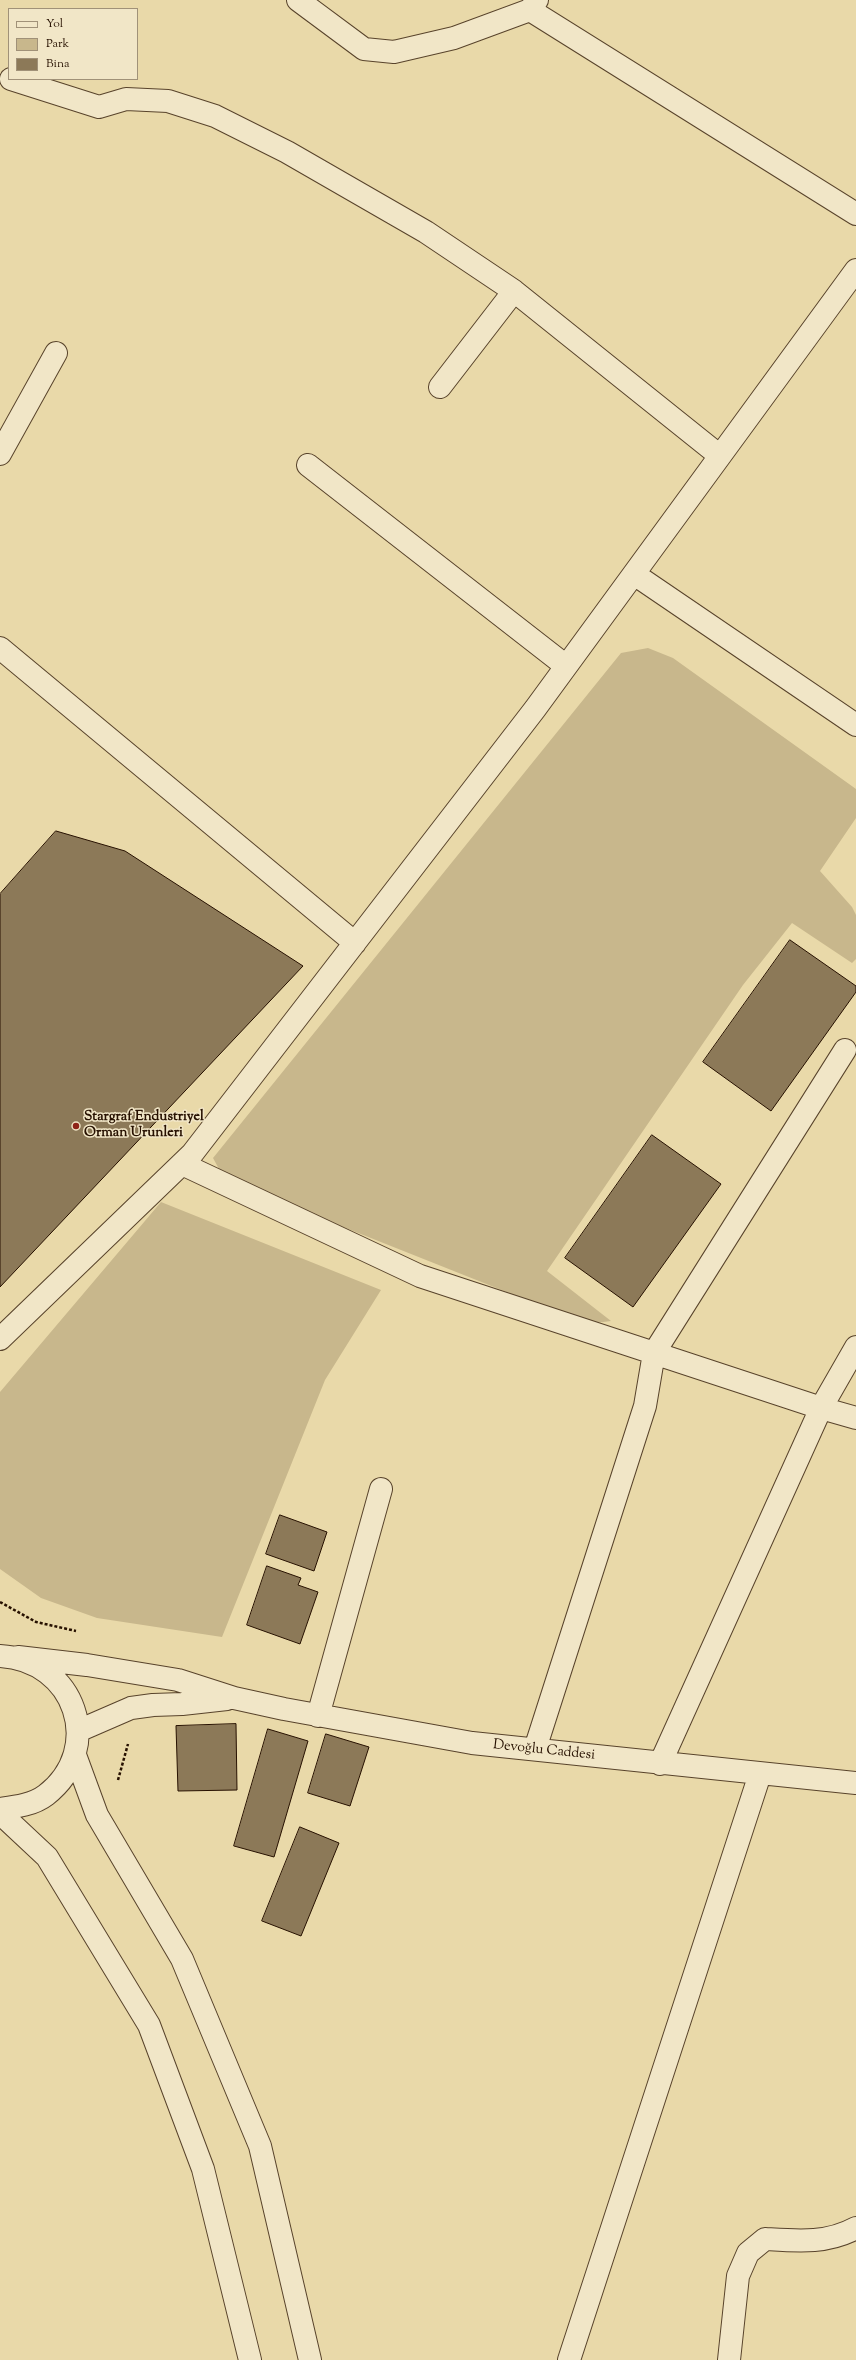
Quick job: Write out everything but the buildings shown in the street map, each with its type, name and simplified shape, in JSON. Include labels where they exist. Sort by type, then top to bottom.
[{"type":"street","points":[[298,0],[364,49],[394,52],[454,38],[534,5],[856,214]]},
{"type":"street","points":[[13,80],[99,107],[126,99],[168,101],[215,116],[287,152],[413,224],[514,291],[720,456]]},
{"type":"street","points":[[0,1340],[192,1154],[566,666],[856,270]]},
{"type":"street","points":[[440,386],[514,291]]},
{"type":"street","points":[[0,454],[56,353]]},
{"type":"street","points":[[308,465],[566,666]]},
{"type":"street","points":[[634,574],[856,725]]},
{"type":"street","points":[[0,648],[354,943]]},
{"type":"street","points":[[535,1749],[645,1406],[654,1353],[845,1050]]},
{"type":"street","points":[[182,1164],[420,1276],[821,1408],[856,1418]]},
{"type":"street","points":[[660,1764],[821,1408],[856,1347]]},
{"type":"street","points":[[318,1716],[381,1489]]},
{"type":"street","points":[[9,1656],[87,1665],[178,1680],[234,1698]]},
{"type":"street","points":[[0,1809],[22,1806],[45,1796],[63,1778],[75,1755],[78,1731],[73,1705],[60,1684],[41,1667],[9,1656]]},
{"type":"street","points":[[78,1731],[131,1708],[234,1698]]},
{"type":"street","name":"Devoğlu Caddesi","points":[[234,1698],[318,1716],[472,1743],[660,1764],[856,1783]]},
{"type":"street","points":[[75,1755],[97,1815],[182,1959],[260,2146],[310,2360]]},
{"type":"street","points":[[569,2360],[760,1774]]},
{"type":"street","points":[[0,1812],[47,1857],[149,2025],[203,2170],[250,2360]]},
{"type":"street","points":[[729,2360],[738,2276],[748,2252],[765,2239],[810,2242],[843,2235],[856,2228]]},
{"type":"path","points":[[0,1602],[36,1622],[79,1632]]},
{"type":"path","points":[[116,1787],[128,1744]]},
{"type":"green space","points":[[648,648],[673,658],[856,789],[856,818],[820,871],[852,907],[856,915],[856,959],[852,963],[792,923],[743,985],[547,1271],[611,1321],[587,1324],[225,1180],[213,1158],[621,653]]},
{"type":"green space","points":[[161,1202],[381,1290],[325,1380],[222,1637],[97,1618],[41,1598],[0,1569],[0,1392]]},
{"type":"place","name":"Stargraf Endustriyel Orman Urunleri","points":[[76,1126]]}]
